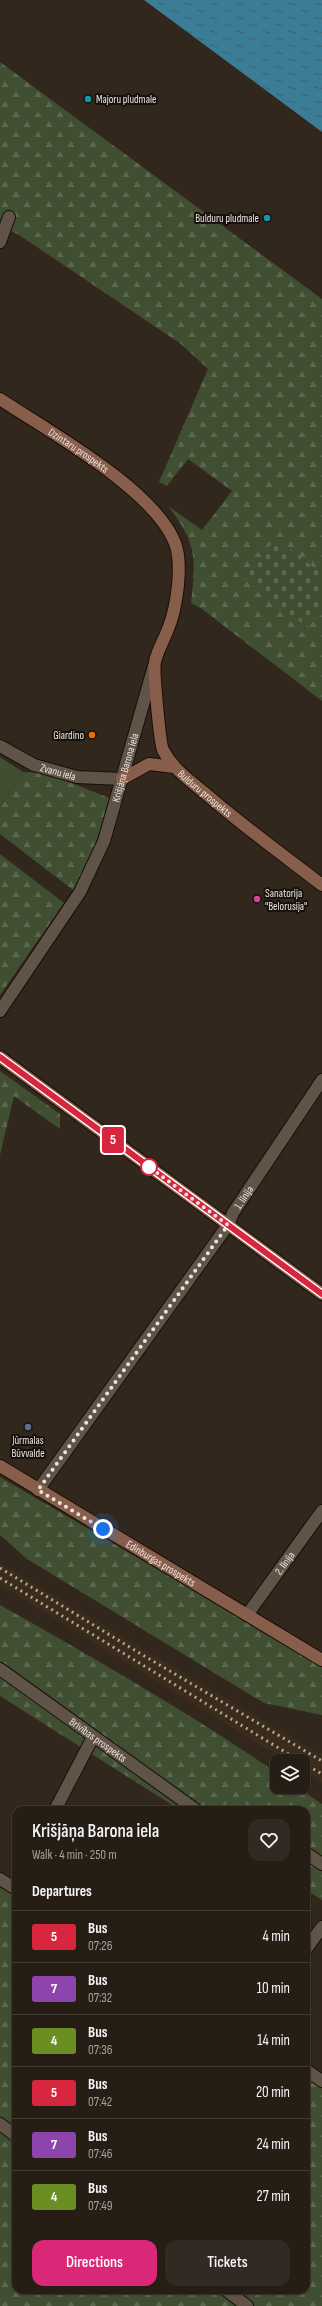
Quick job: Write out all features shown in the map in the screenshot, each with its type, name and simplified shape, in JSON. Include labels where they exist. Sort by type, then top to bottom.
[{"type":"street","points":[[0,242],[9,217]]},
{"type":"street","name":"Dzintaru prospekts","points":[[0,399],[98,464],[152,507]]},
{"type":"street","name":"Krišjāņa Barona iela","points":[[0,1011],[80,892],[104,841],[154,663],[171,623],[178,582],[179,560],[175,542],[152,507]]},
{"type":"street","name":"Bulduru prospekts","points":[[154,663],[163,749],[174,767],[235,819],[322,885]]},
{"type":"street","name":"Zvanu iela","points":[[0,746],[34,765],[77,777],[122,778]]},
{"type":"street","points":[[122,778],[149,764],[174,767]]},
{"type":"street","points":[[0,1058],[322,1294]]},
{"type":"street","name":"1. līnija","points":[[38,1490],[228,1225],[232,1213],[322,1080]]},
{"type":"street","name":"Edinburgas prospekts","points":[[0,1466],[322,1660]]},
{"type":"street","name":"2. līnija","points":[[247,1615],[322,1511]]},
{"type":"street","name":"Brīvības prospekts","points":[[0,1669],[190,1806]]},
{"type":"street","points":[[57,1806],[93,1737]]},
{"type":"street","points":[[310,1856],[322,1864]]},
{"type":"street","points":[[0,1880],[12,1887]]},
{"type":"street","points":[[310,1944],[322,1927]]},
{"type":"street","points":[[310,2073],[322,2081]]},
{"type":"street","points":[[0,2124],[12,2133]]},
{"type":"street","points":[[231,2294],[247,2306]]},
{"type":"shaded area","points":[[0,1563],[322,1755],[322,1783],[310,1775],[310,1754],[275,1754],[0,1585]]},
{"type":"green space","points":[[0,62],[322,299],[322,701],[202,609],[191,603],[194,574],[192,552],[185,530],[168,506],[202,530],[232,491],[188,459],[167,486],[159,482],[208,369],[181,344],[19,235],[0,225]]},
{"type":"green space","points":[[276,538],[322,574],[322,610],[308,628],[244,579]]},
{"type":"green space","points":[[0,757],[23,772],[0,807]]},
{"type":"green space","points":[[23,772],[46,773],[112,799],[89,861],[73,890],[0,834],[0,807]]},
{"type":"green space","points":[[0,854],[64,903],[0,995]]},
{"type":"green space","points":[[0,1071],[60,1114],[60,1129],[14,1096],[0,1155]]},
{"type":"green space","points":[[0,1477],[322,1666],[322,1715],[264,1703],[27,1559],[0,1535]]},
{"type":"green space","points":[[0,1605],[140,1686],[209,1728],[270,1768],[270,1794],[307,1794],[322,1804],[322,1900],[310,1892],[310,1806],[174,1806],[0,1696]]},
{"type":"green space","points":[[0,1879],[12,1886],[12,2294],[310,2294],[310,2073],[322,2081],[322,2306],[0,2306]]},
{"type":"water","points":[[144,0],[322,0],[322,132]]},
{"type":"railway","points":[[0,1568],[141,1654],[322,1761]]},
{"type":"railway","points":[[0,1578],[289,1754]]},
{"type":"railway","points":[[310,1767],[322,1774]]},
{"type":"bus line","name":"5","points":[[0,1057],[322,1294]]},
{"type":"place","name":"Majoru pludmale","points":[[88,99]]},
{"type":"place","name":"Bulduru pludmale","points":[[267,218]]},
{"type":"place","name":"Giardino","points":[[92,735]]},
{"type":"place","name":"Sanatorija \"Belorusija\"","points":[[257,899]]},
{"type":"place","name":"Jūrmalas Būvvalde","points":[[28,1427]]},
{"type":"route","points":[[103,1529],[38,1490],[82,1426],[228,1225],[149,1167]]}]
